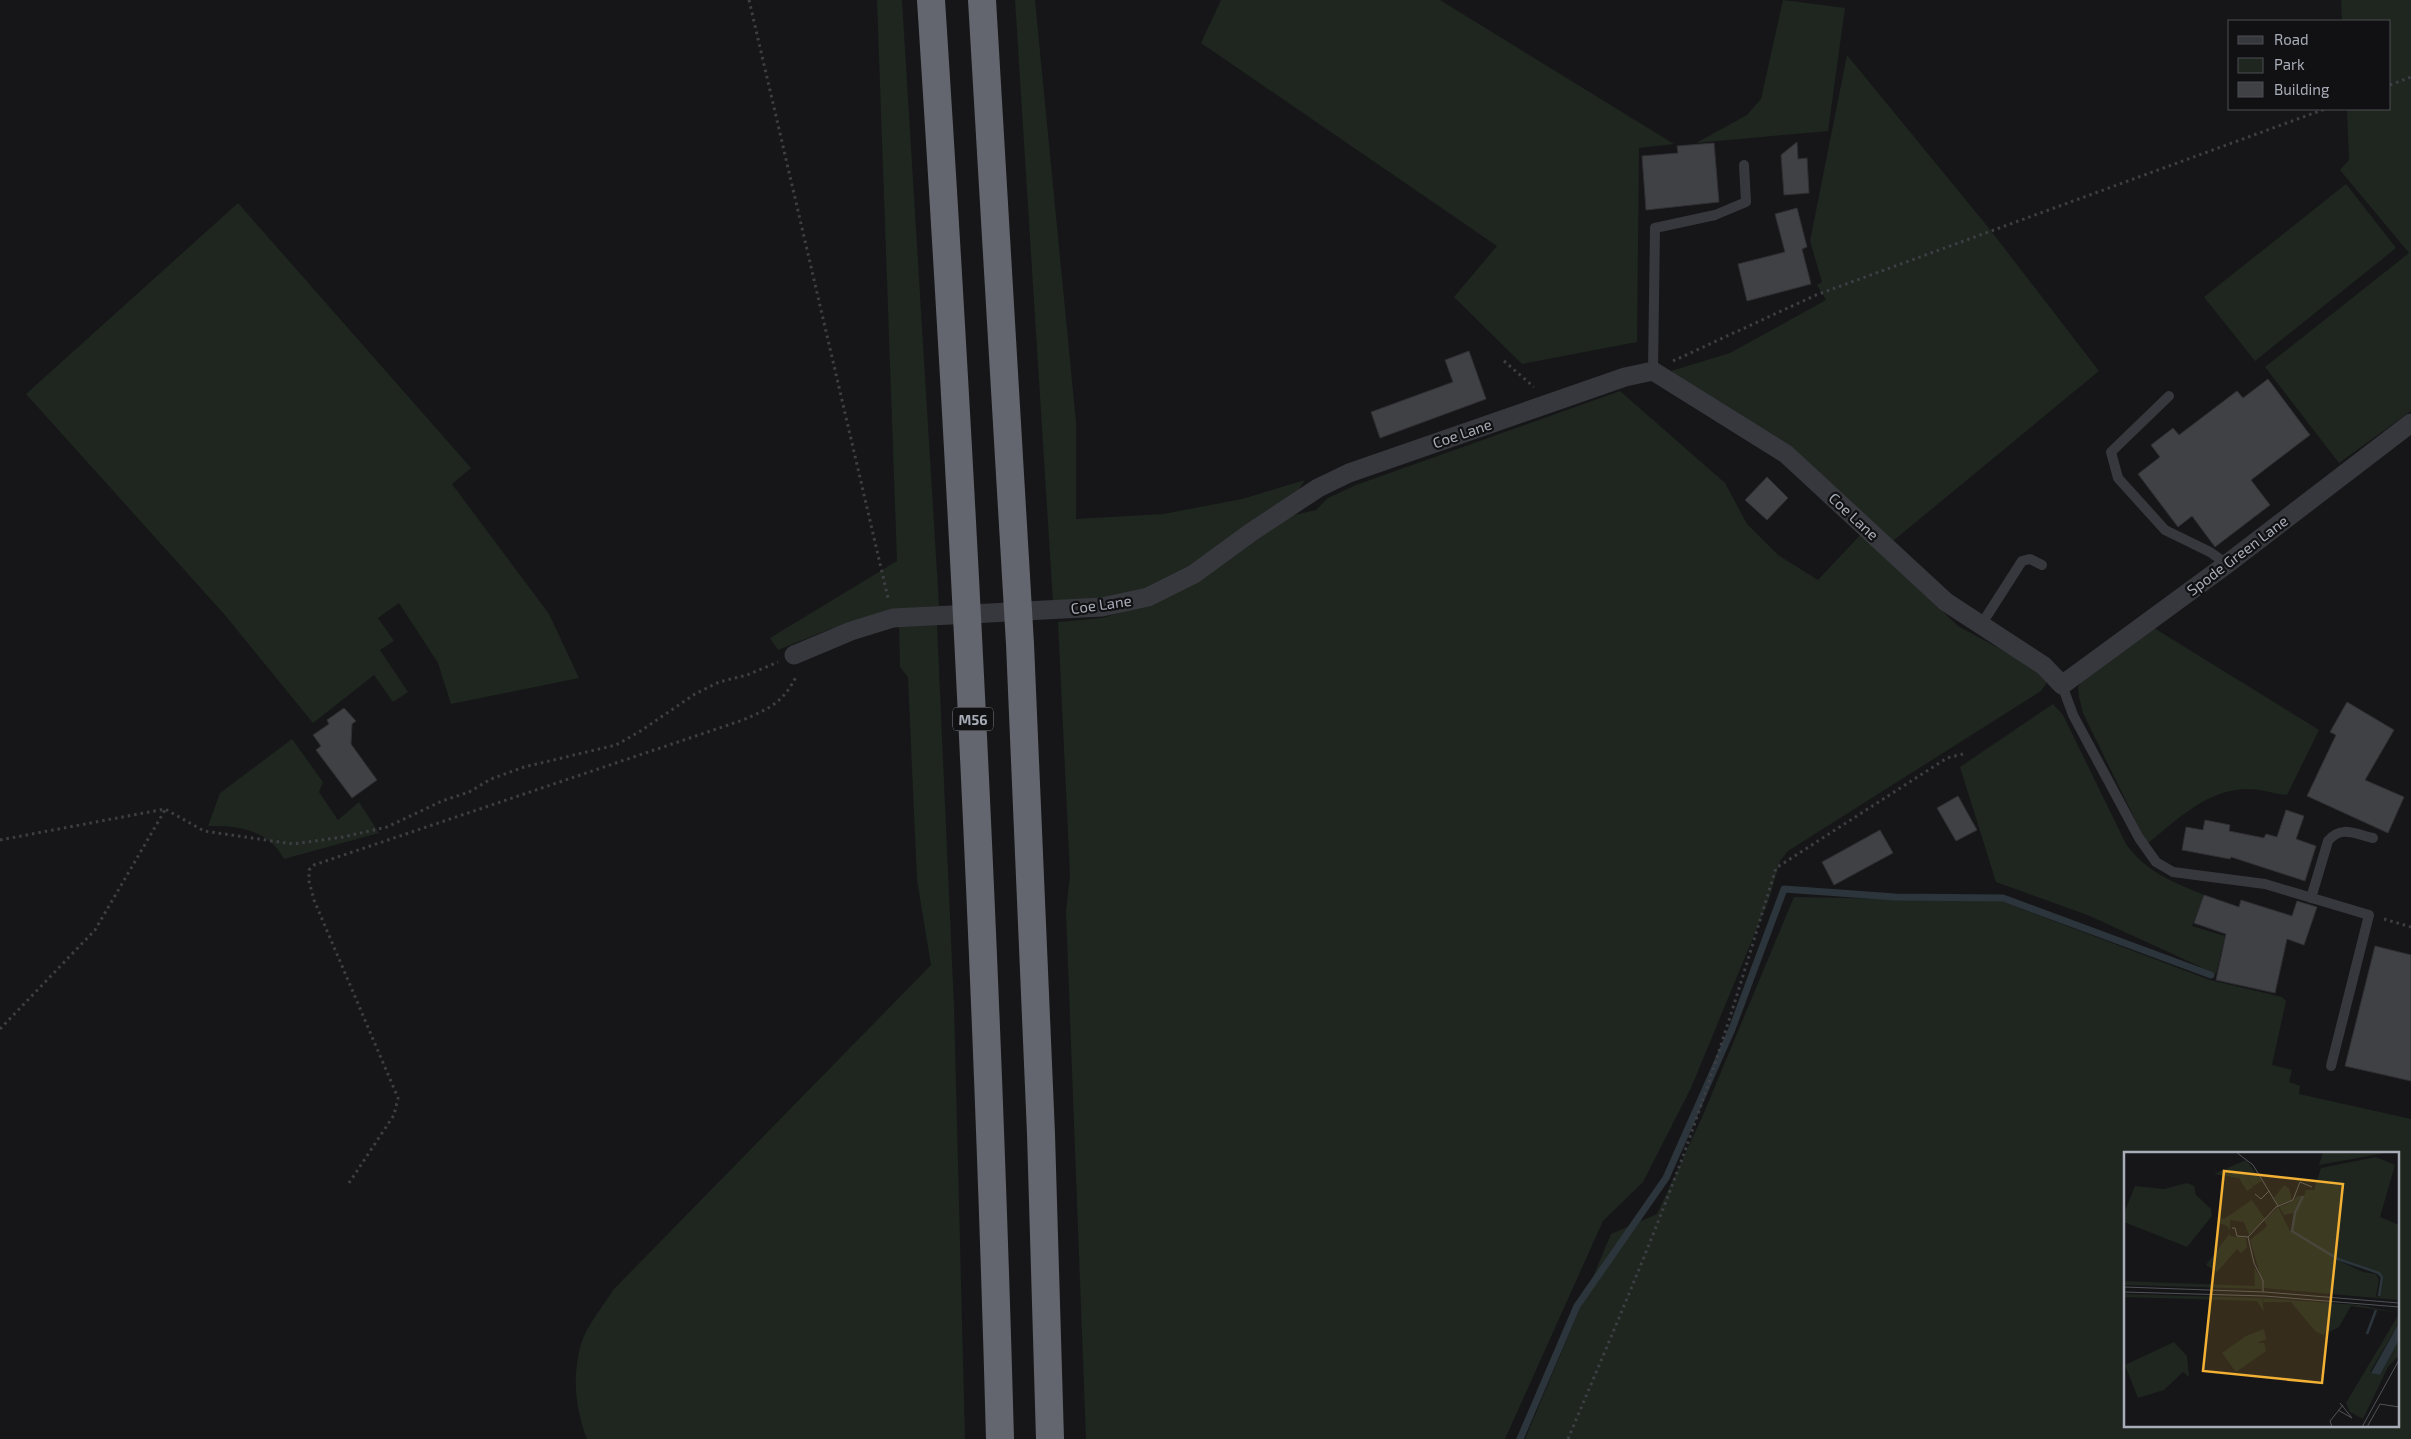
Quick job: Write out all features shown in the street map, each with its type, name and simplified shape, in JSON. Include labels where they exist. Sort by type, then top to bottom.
[{"type":"highway","name":"M56","points":[[931,0],[970,648],[990,1124],[1000,1439]]},
{"type":"highway","points":[[982,0],[1021,654],[1041,1134],[1050,1439]]},
{"type":"street","name":"Coe Lane","points":[[797,654],[851,631],[893,618],[1102,607],[1148,597],[1194,574],[1250,533],[1318,488],[1349,473],[1624,376],[1653,371],[1786,454],[1946,602],[2044,666],[2062,685]]},
{"type":"street","name":"Spode Green Lane","points":[[2062,685],[2227,564],[2411,423]]},
{"type":"lane","points":[[1653,371],[1655,228],[1715,215],[1746,202],[1744,165]]},
{"type":"lane","points":[[2169,396],[2111,452],[2118,478],[2165,530],[2210,552],[2227,564]]},
{"type":"lane","points":[[1981,625],[2022,561],[2030,559],[2042,565]]},
{"type":"lane","points":[[2062,685],[2073,716],[2139,838],[2156,862],[2173,872],[2265,884],[2369,915],[2331,1066]]},
{"type":"lane","points":[[2311,898],[2328,841],[2333,834],[2341,831],[2373,838]]},
{"type":"path","points":[[749,0],[893,618]]},
{"type":"path","points":[[2391,85],[2411,77]]},
{"type":"path","points":[[1653,371],[1816,295],[2322,110]]},
{"type":"path","points":[[1504,361],[1538,390]]},
{"type":"path","points":[[0,840],[165,809],[204,831],[293,844],[343,837],[387,827],[442,801],[469,792],[491,779],[524,767],[616,745],[639,732],[695,694],[719,682],[747,676],[797,654],[798,673],[788,692],[772,708],[743,720],[314,864],[308,870],[314,900],[398,1098],[394,1115],[349,1183]]},
{"type":"path","points":[[1568,1439],[1644,1258],[1682,1160],[1724,1038],[1776,868],[1947,758],[1963,754]]},
{"type":"path","points":[[0,1029],[95,930],[165,809]]},
{"type":"path","points":[[2369,915],[2411,928]]},
{"type":"green space","points":[[877,0],[902,0],[939,606],[899,609],[830,629],[778,650],[770,638],[897,561]]},
{"type":"green space","points":[[1015,0],[1035,0],[1076,422],[1076,519],[1163,514],[1242,499],[1305,480],[1297,492],[1190,570],[1150,591],[1110,600],[1053,602]]},
{"type":"green space","points":[[1221,0],[1440,0],[1674,144],[1639,148],[1637,342],[1522,364],[1454,297],[1497,246],[1201,43]]},
{"type":"green space","points":[[1783,0],[1845,8],[1828,131],[1696,143],[1747,115],[1761,99]]},
{"type":"green space","points":[[2341,0],[2411,0],[2411,411],[2339,463],[2265,367],[2409,253],[2340,170],[2349,160],[2347,110],[2391,110],[2391,20],[2342,20]]},
{"type":"green space","points":[[1847,55],[1988,227],[2099,371],[1893,541],[1671,371],[1730,353],[1826,300],[1817,285],[1822,282],[1810,241]]},
{"type":"green space","points":[[2346,184],[2396,248],[2255,361],[2204,297]]},
{"type":"green space","points":[[238,203],[471,468],[452,484],[549,614],[579,678],[451,704],[438,663],[399,603],[378,618],[394,641],[380,650],[408,692],[393,702],[374,675],[313,723],[224,614],[26,394]]},
{"type":"green space","points":[[1620,391],[1725,483],[1747,524],[1778,555],[1818,580],[1862,533],[1958,626],[2026,663],[2046,679],[2046,684],[2041,691],[1788,851],[1780,861],[1769,899],[1691,1088],[1643,1182],[1603,1221],[1505,1439],[1086,1439],[1066,912],[1070,875],[1058,622],[1102,618],[1135,608],[1286,517],[1316,510],[1328,498],[1356,485]]},
{"type":"green space","points":[[937,625],[954,1006],[965,1439],[587,1439],[577,1404],[576,1368],[578,1356],[583,1337],[613,1290],[931,965],[917,880],[908,677],[900,667],[899,627]]},
{"type":"green space","points":[[2154,628],[2319,730],[2287,795],[2248,789],[2233,790],[2219,794],[2181,816],[2147,844],[2083,713],[2078,687],[2082,681]]},
{"type":"green space","points":[[2053,704],[2063,715],[2126,844],[2151,869],[2171,881],[2204,895],[2192,926],[2225,936],[2216,974],[2090,916],[1996,882],[1960,767]]},
{"type":"green space","points":[[292,739],[323,782],[319,792],[338,820],[359,802],[379,833],[284,859],[270,841],[252,831],[241,828],[208,826],[220,793]]},
{"type":"green space","points":[[1794,897],[2001,901],[2210,980],[2282,997],[2286,1001],[2272,1065],[2292,1070],[2289,1082],[2300,1086],[2299,1094],[2411,1119],[2411,1439],[1525,1439],[1611,1234],[1657,1214],[1703,1115]]},
{"type":"building","points":[[1797,142],[1798,159],[1807,158],[1809,193],[1784,195],[1781,155]]},
{"type":"building","points":[[1714,143],[1719,202],[1646,210],[1642,156],[1678,153],[1677,146]]},
{"type":"building","points":[[1797,208],[1807,247],[1802,249],[1811,284],[1747,301],[1738,264],[1785,252],[1775,214]]},
{"type":"building","points":[[1469,351],[1486,399],[1380,438],[1371,412],[1453,382],[1445,360]]},
{"type":"building","points":[[2268,379],[2310,435],[2251,480],[2270,505],[2215,547],[2192,516],[2178,527],[2138,474],[2160,457],[2151,445],[2173,428],[2179,435],[2237,391],[2243,398]]},
{"type":"building","points":[[1767,477],[1788,498],[1767,520],[1745,500]]},
{"type":"building","points":[[2347,702],[2394,730],[2365,780],[2404,797],[2388,833],[2307,796],[2336,735],[2330,732]]},
{"type":"building","points":[[344,708],[356,721],[352,724],[351,744],[377,780],[352,798],[316,750],[321,746],[313,735],[329,724],[327,720]]},
{"type":"building","points":[[1958,796],[1977,830],[1956,841],[1937,808]]},
{"type":"building","points":[[2286,810],[2304,816],[2296,839],[2316,846],[2305,881],[2231,857],[2230,859],[2182,850],[2186,827],[2203,830],[2205,820],[2230,825],[2229,831],[2264,838],[2266,834],[2277,837]]},
{"type":"building","points":[[1880,830],[1893,853],[1834,885],[1822,862]]},
{"type":"building","points":[[2204,895],[2239,907],[2241,900],[2292,916],[2297,901],[2317,907],[2304,945],[2287,939],[2275,993],[2216,980],[2226,934],[2194,923]]},
{"type":"building","points":[[2375,946],[2411,955],[2411,1081],[2345,1066]]},
{"type":"waterway","points":[[1520,1439],[1577,1306],[1666,1178],[1732,1029],[1784,889],[1895,897],[2003,898],[2211,975]]}]
